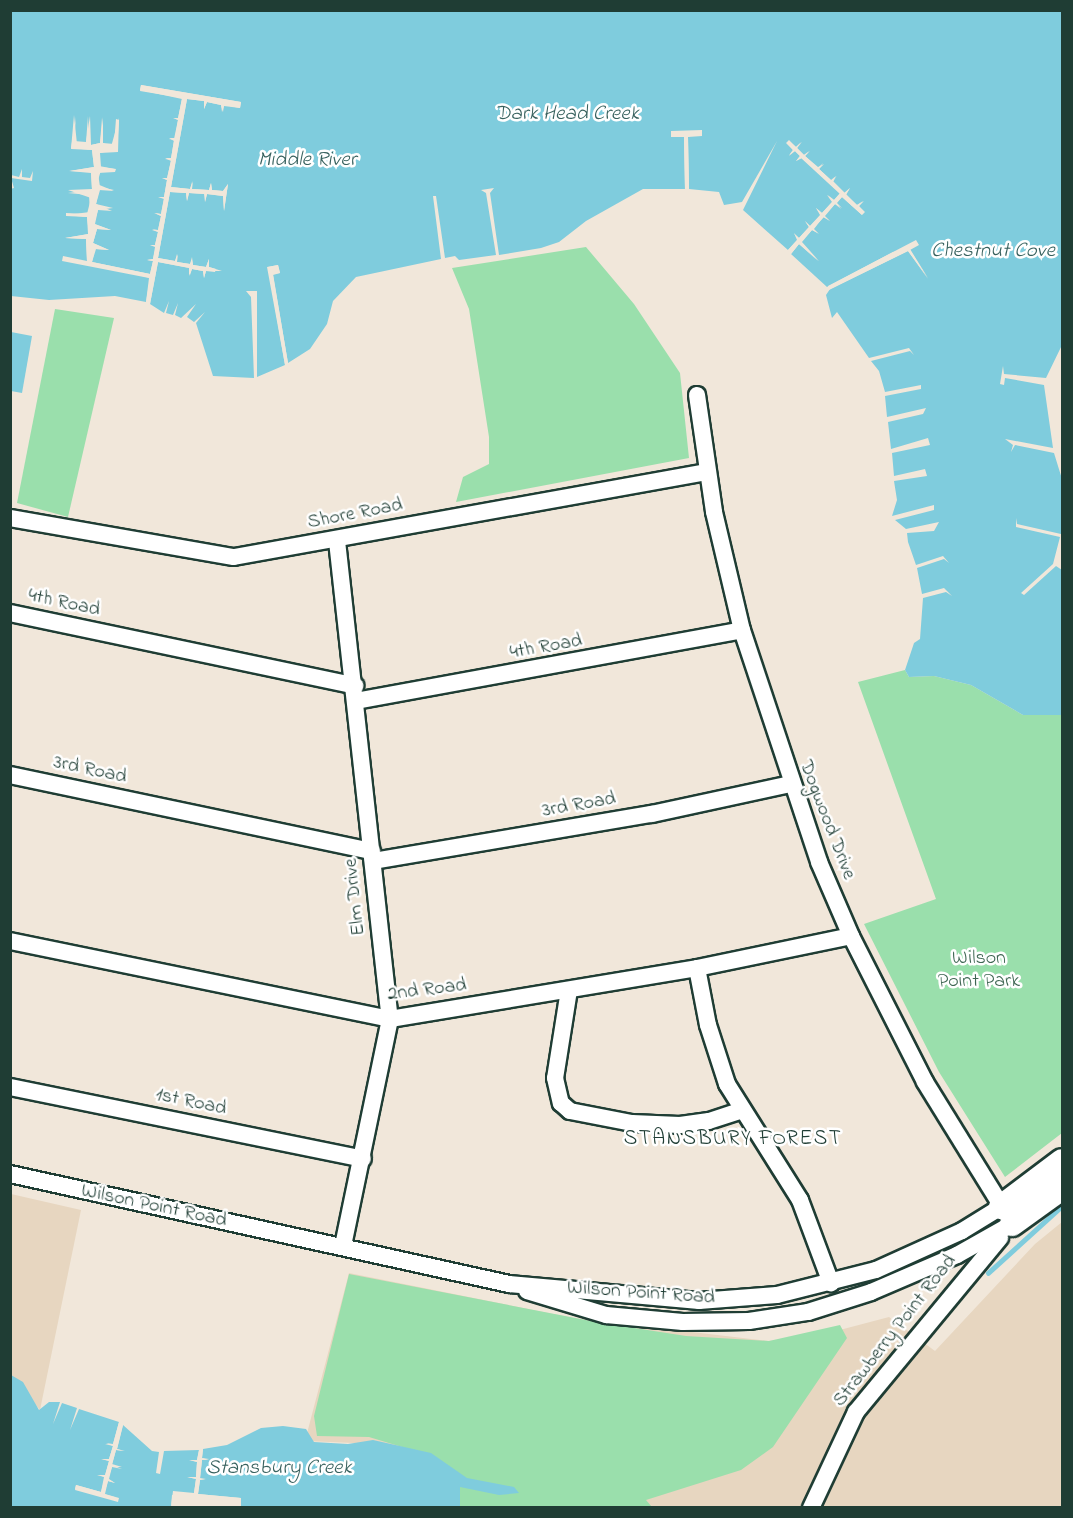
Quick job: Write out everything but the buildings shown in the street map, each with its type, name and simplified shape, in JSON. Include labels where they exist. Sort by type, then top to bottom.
[{"type":"street","name":"Dogwood Drive","points":[[697,395],[707,472],[742,630],[791,784],[851,936],[925,1082],[1007,1215]]},
{"type":"street","name":"Shore Road","points":[[10,518],[212,556],[266,554],[707,472]]},
{"type":"street","name":"Elm Drive","points":[[337,541],[356,694],[390,1019],[363,1159],[343,1246]]},
{"type":"street","name":"4th Road","points":[[10,613],[356,694],[623,655],[742,630]]},
{"type":"street","name":"3rd Road","points":[[10,775],[372,856],[652,814],[791,784]]},
{"type":"street","name":"2nd Road","points":[[10,941],[390,1019],[697,968],[851,936]]},
{"type":"street","points":[[697,968],[708,1025],[727,1084],[800,1200],[831,1283]]},
{"type":"street","points":[[569,990],[555,1078],[561,1103],[570,1112],[632,1123],[680,1125],[710,1121],[742,1110]]},
{"type":"street","name":"1st Road","points":[[10,1087],[363,1159]]},
{"type":"street","name":"Wilson Point Road","points":[[509,1284],[566,1306],[606,1315],[683,1322],[749,1321],[808,1312],[871,1292],[949,1259],[1007,1215],[1062,1161]]},
{"type":"street","name":"Wilson Point Road","points":[[10,1174],[509,1284],[699,1301],[777,1295],[831,1283],[904,1259],[1007,1215],[1062,1188]]},
{"type":"street","name":"Strawberry Point Road","points":[[811,1508],[856,1412],[965,1275],[1007,1215]]},
{"type":"shaded area","points":[[11,1194],[81,1210],[40,1410],[11,1375]]},
{"type":"shaded area","points":[[1062,1222],[1062,1507],[453,1507],[401,1455],[354,1443],[305,1441],[349,1273],[573,1318],[768,1341],[817,1336],[889,1317],[935,1351],[1035,1244]]},
{"type":"green space","points":[[586,247],[634,304],[680,373],[689,458],[456,502],[463,477],[489,464],[489,437],[469,309],[452,268]]},
{"type":"green space","points":[[55,309],[114,318],[68,517],[17,503]]},
{"type":"green space","name":"Wilson Point Park","points":[[905,670],[909,677],[934,676],[971,685],[1023,715],[1062,715],[1062,1133],[1005,1177],[939,1072],[864,924],[936,899],[858,682]]},
{"type":"green space","points":[[349,1274],[596,1322],[686,1336],[769,1341],[840,1325],[847,1338],[773,1447],[741,1470],[646,1500],[652,1507],[453,1507],[412,1450],[369,1437],[317,1436],[314,1416]]},
{"type":"water","points":[[11,11],[1062,11],[1062,345],[1046,378],[1004,374],[1003,366],[1000,384],[1004,385],[1005,378],[1044,385],[1053,448],[1005,439],[1013,445],[1011,452],[1015,445],[1054,453],[1062,479],[1061,534],[1017,524],[1016,518],[1016,527],[1060,537],[1053,564],[1021,593],[1024,595],[1056,566],[1062,570],[1062,715],[1023,715],[971,685],[934,676],[909,677],[905,670],[914,643],[920,639],[923,598],[946,592],[952,596],[944,588],[922,594],[917,568],[944,559],[949,563],[943,556],[916,565],[908,542],[907,533],[934,531],[939,522],[906,529],[895,520],[934,510],[934,505],[892,516],[897,500],[894,481],[927,476],[925,469],[894,476],[892,453],[930,445],[928,438],[891,449],[888,422],[923,414],[926,408],[887,417],[885,396],[921,389],[921,385],[885,392],[879,371],[871,361],[910,351],[914,355],[909,348],[869,358],[837,312],[832,318],[826,295],[830,289],[908,251],[928,278],[910,249],[893,252],[827,287],[791,254],[799,244],[818,261],[801,242],[812,230],[818,233],[813,229],[824,217],[830,221],[824,216],[835,204],[841,209],[836,203],[842,197],[862,215],[859,206],[863,201],[857,205],[846,194],[850,188],[845,193],[833,181],[837,176],[832,181],[819,169],[823,163],[818,168],[805,156],[809,151],[804,155],[797,148],[801,142],[796,147],[789,141],[787,143],[793,150],[789,155],[795,151],[800,156],[796,161],[801,158],[840,194],[834,200],[828,195],[833,201],[822,213],[816,208],[821,215],[810,226],[805,221],[809,227],[799,238],[794,234],[798,239],[788,250],[743,210],[777,141],[742,202],[724,205],[719,192],[689,189],[688,137],[702,131],[671,131],[684,137],[685,189],[643,189],[586,221],[559,242],[541,248],[499,255],[490,193],[494,188],[481,190],[486,193],[496,255],[459,260],[455,256],[445,258],[436,196],[433,196],[441,259],[356,277],[333,301],[327,324],[310,349],[288,363],[273,274],[280,273],[278,265],[268,267],[285,365],[257,377],[257,291],[246,291],[251,297],[254,378],[213,376],[196,323],[205,312],[194,322],[187,317],[196,304],[181,318],[175,315],[178,303],[173,315],[166,313],[169,301],[164,313],[150,304],[158,262],[190,268],[190,275],[192,269],[203,271],[204,278],[206,271],[215,272],[216,269],[209,267],[209,259],[206,267],[193,265],[192,260],[190,264],[177,262],[177,254],[175,261],[158,258],[170,192],[186,193],[187,201],[189,193],[205,194],[205,202],[207,194],[223,196],[224,211],[228,184],[223,191],[212,190],[211,183],[209,190],[192,189],[192,182],[190,189],[171,187],[187,99],[204,101],[204,109],[207,102],[221,105],[223,112],[224,105],[240,108],[241,102],[141,85],[140,91],[182,98],[178,119],[174,118],[178,120],[174,139],[169,139],[174,140],[171,159],[165,159],[171,160],[167,179],[162,178],[167,180],[164,197],[159,197],[164,198],[161,214],[155,213],[161,216],[158,230],[152,230],[158,232],[155,245],[150,245],[156,246],[153,259],[147,260],[153,261],[150,274],[92,262],[96,249],[109,250],[93,243],[97,229],[111,230],[94,224],[98,210],[112,211],[96,204],[100,190],[114,190],[100,187],[98,173],[115,172],[115,169],[99,166],[100,153],[117,149],[119,120],[116,119],[114,144],[103,143],[102,118],[100,143],[91,145],[90,116],[86,142],[74,141],[76,117],[71,148],[92,150],[94,167],[70,171],[91,172],[92,190],[68,193],[89,195],[90,212],[66,215],[87,217],[89,234],[65,238],[86,239],[87,262],[150,278],[146,302],[115,296],[49,300],[11,296],[10,189],[14,188],[11,178],[32,181],[33,171],[30,178],[22,177],[22,169],[19,177],[11,175]]},
{"type":"water","points":[[11,332],[32,336],[22,393],[11,391]]},
{"type":"water","name":"Stansbury Creek","points":[[11,1375],[23,1382],[39,1410],[49,1402],[60,1402],[53,1424],[62,1403],[77,1408],[70,1430],[79,1409],[119,1422],[113,1444],[106,1443],[113,1446],[109,1459],[102,1459],[109,1461],[105,1476],[98,1475],[105,1477],[101,1492],[76,1485],[75,1489],[118,1498],[104,1494],[108,1481],[115,1483],[108,1479],[112,1467],[122,1469],[112,1465],[116,1450],[124,1451],[117,1449],[123,1425],[152,1451],[159,1452],[156,1473],[160,1474],[164,1451],[199,1450],[197,1460],[190,1460],[197,1462],[196,1477],[188,1477],[196,1479],[194,1493],[172,1495],[171,1507],[11,1508]]},
{"type":"water","name":"Stansbury Creek","points":[[283,1426],[306,1429],[314,1442],[348,1444],[373,1440],[431,1453],[467,1478],[514,1487],[519,1493],[499,1495],[460,1487],[460,1508],[241,1507],[241,1498],[198,1494],[200,1480],[205,1479],[200,1479],[202,1460],[209,1460],[202,1458],[203,1449],[227,1445],[261,1428]]},
{"type":"pier","points":[[141,85],[241,102],[240,108],[224,106],[222,112],[221,105],[207,102],[204,109],[204,101],[187,99],[171,187],[190,189],[193,181],[192,189],[209,190],[211,183],[212,190],[223,191],[228,184],[224,211],[223,196],[207,194],[205,202],[204,194],[189,193],[187,201],[186,193],[170,192],[158,258],[175,261],[178,254],[177,262],[190,264],[192,257],[193,265],[206,267],[209,259],[209,267],[222,271],[206,271],[204,278],[203,271],[192,269],[189,276],[189,268],[158,262],[150,304],[146,302],[149,278],[62,261],[63,256],[87,261],[86,239],[65,238],[88,234],[87,217],[66,216],[66,213],[87,214],[91,198],[68,190],[92,189],[91,173],[69,171],[94,167],[92,150],[71,149],[74,115],[77,144],[86,142],[88,116],[89,142],[91,145],[100,143],[103,117],[103,143],[111,147],[119,118],[118,152],[100,153],[101,167],[116,169],[115,172],[101,170],[97,184],[114,191],[99,190],[96,204],[113,208],[98,210],[95,224],[111,230],[97,229],[93,243],[109,250],[95,249],[92,262],[150,274],[153,261],[147,260],[153,259],[155,247],[150,245],[155,245],[158,232],[152,229],[158,230],[161,216],[154,213],[161,214],[164,199],[158,197],[164,197],[167,180],[162,178],[167,178],[171,161],[165,158],[171,158],[174,141],[169,138],[175,138],[178,120],[173,118],[178,118],[182,99],[140,90]]},
{"type":"pier","points":[[702,130],[702,136],[688,137],[689,189],[685,192],[684,137],[671,137],[671,131]]},
{"type":"pier","points":[[789,140],[796,147],[802,142],[797,148],[804,155],[810,151],[805,156],[818,167],[824,164],[819,169],[831,180],[836,176],[833,182],[844,193],[850,188],[846,195],[857,205],[864,201],[859,206],[865,212],[862,215],[842,197],[837,203],[842,208],[835,204],[825,216],[830,221],[823,217],[814,229],[819,234],[812,230],[802,242],[819,261],[799,244],[791,254],[788,250],[797,240],[794,233],[799,238],[809,227],[805,221],[810,226],[820,215],[816,208],[822,213],[832,202],[827,195],[834,200],[840,193],[802,158],[796,161],[800,156],[795,151],[789,156],[793,150],[786,143]]},
{"type":"pier","points":[[916,240],[919,245],[910,250],[928,279],[908,251],[827,291],[828,286]]},
{"type":"pier","points":[[278,265],[280,273],[273,275],[288,363],[285,365],[267,267]]},
{"type":"pier","points":[[119,1422],[123,1425],[117,1449],[125,1451],[116,1450],[112,1464],[122,1467],[112,1467],[109,1479],[115,1483],[108,1481],[105,1494],[119,1498],[118,1502],[75,1490],[76,1485],[101,1492],[104,1477],[97,1475],[105,1475],[109,1461],[101,1459],[109,1459],[113,1446],[105,1444],[113,1444]]},
{"type":"pier","points":[[203,1449],[202,1458],[209,1459],[202,1460],[200,1478],[206,1479],[200,1480],[198,1494],[241,1498],[241,1507],[240,1502],[225,1501],[222,1507],[223,1501],[208,1499],[205,1507],[205,1499],[192,1497],[189,1507],[189,1497],[175,1495],[171,1507],[173,1491],[194,1493],[196,1479],[187,1477],[196,1477],[197,1462],[189,1460],[197,1460],[199,1450]]},
{"type":"waterway","points":[[988,1273],[1062,1206]]},
{"type":"district","name":"STANSBURY FOREST","points":[[733,1139]]},
{"type":"water label","name":"Dark Head Creek","points":[[567,114]]},
{"type":"water label","name":"Middle River","points":[[307,160]]},
{"type":"water label","name":"Chestnut Cove","points":[[993,251]]}]
